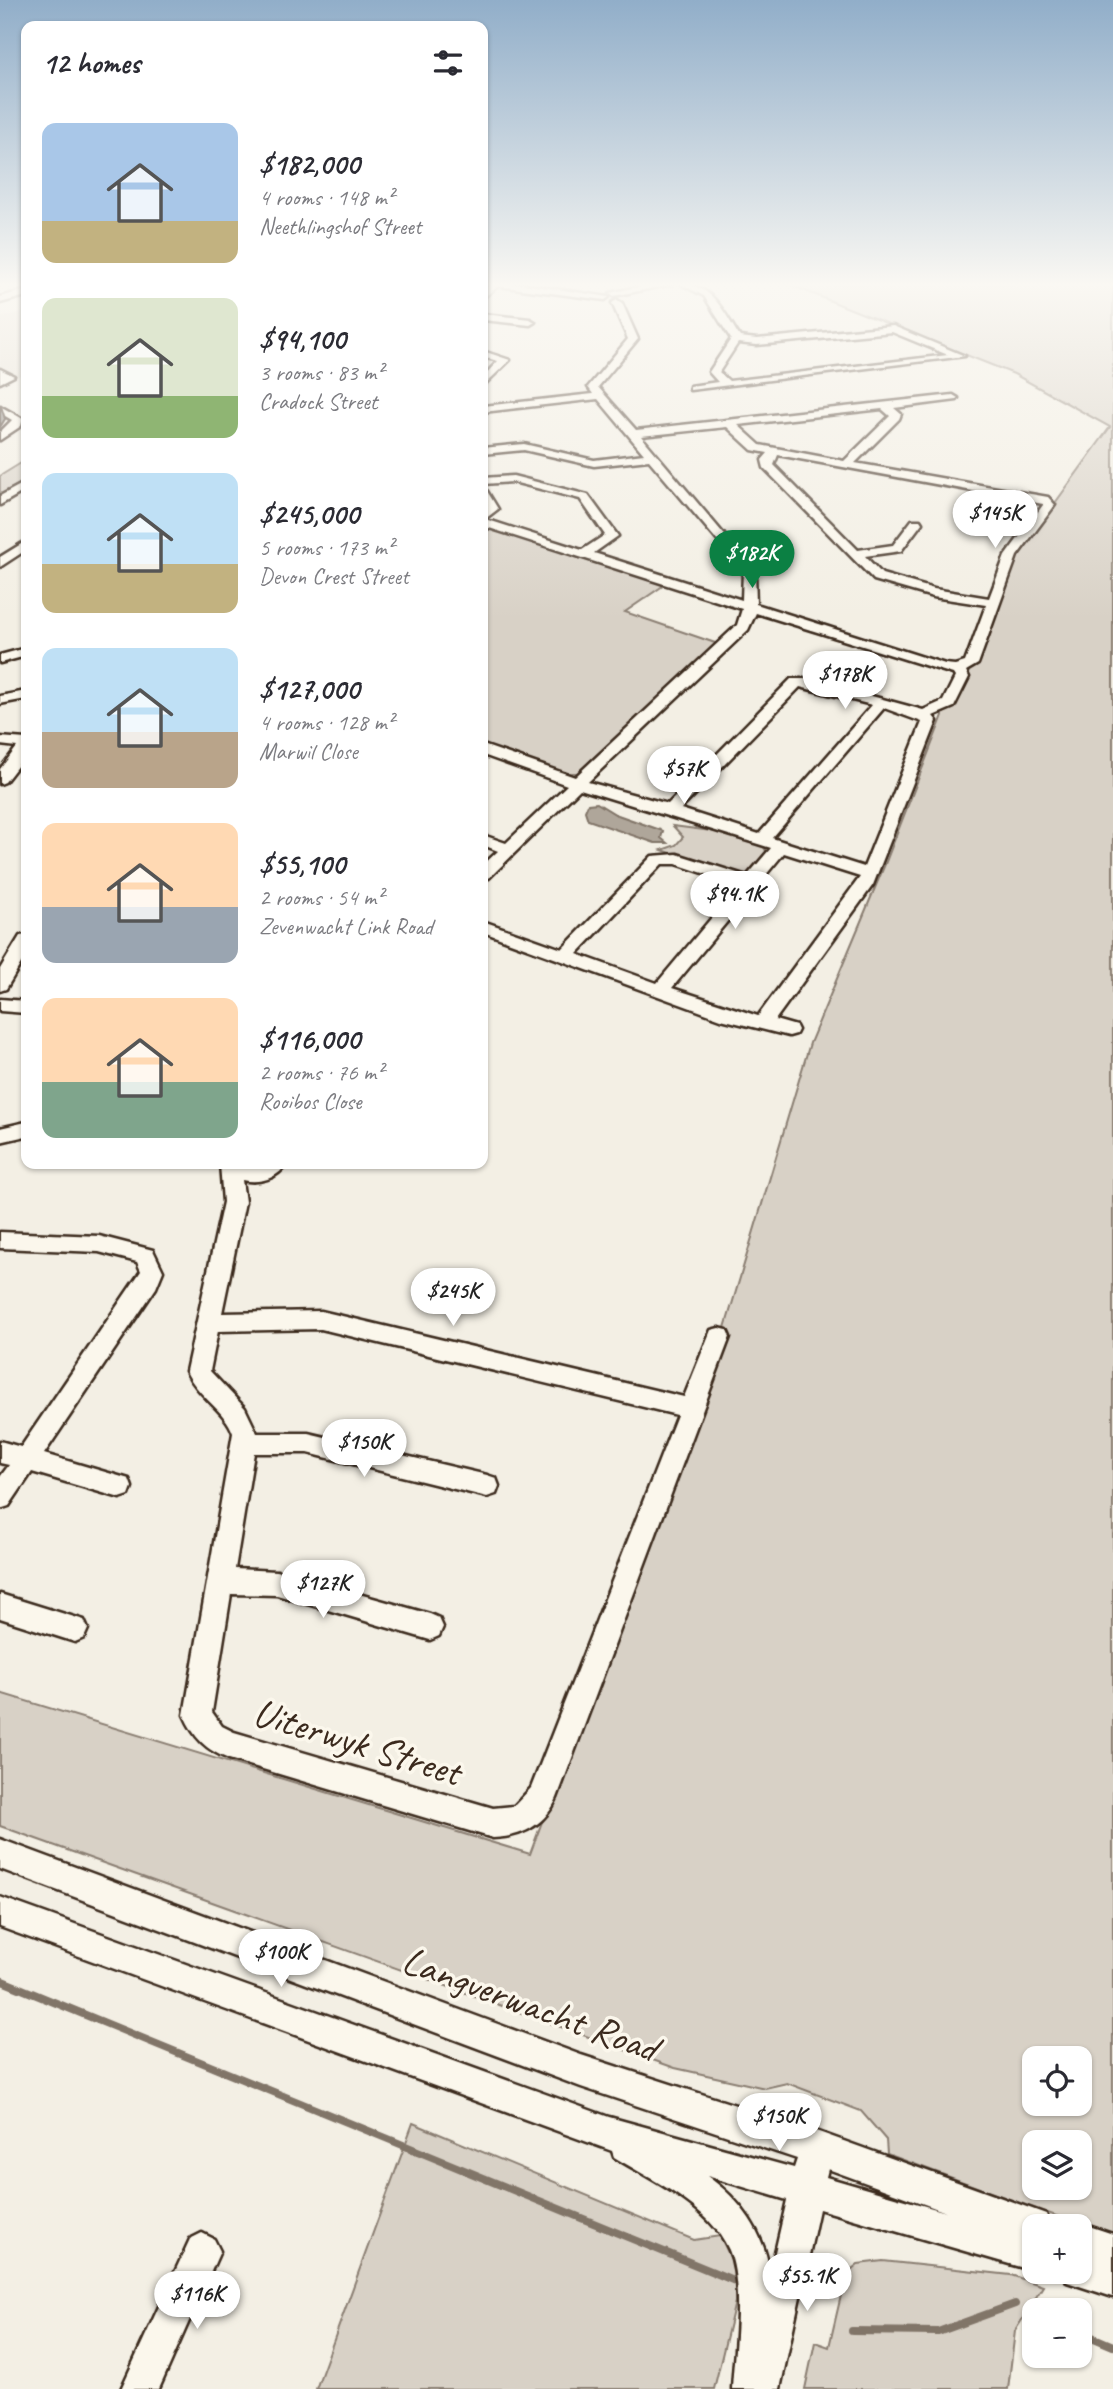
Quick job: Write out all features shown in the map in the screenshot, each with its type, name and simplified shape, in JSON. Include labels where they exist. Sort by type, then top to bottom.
[{"type":"street","points":[[489,395],[497,408]]},
{"type":"street","points":[[488,409],[601,397],[749,571],[748,616],[743,627],[488,869]]},
{"type":"street","points":[[633,434],[953,398]]},
{"type":"street","points":[[847,464],[895,417],[896,414],[885,406]]},
{"type":"street","points":[[6,411],[21,422]]},
{"type":"street","points":[[488,524],[943,668],[958,669],[971,664],[1011,555],[1049,505],[1048,501],[775,452],[751,446],[729,423]]},
{"type":"street","points":[[0,437],[21,424]]},
{"type":"street","points":[[488,451],[524,447],[594,463],[652,456]]},
{"type":"street","points":[[775,452],[768,460],[768,466],[880,578],[933,593],[993,602]]},
{"type":"street","points":[[488,481],[513,479],[584,497],[612,536],[584,554]]},
{"type":"street","points":[[0,501],[21,488]]},
{"type":"street","points":[[856,554],[897,548],[916,523]]},
{"type":"street","points":[[0,563],[21,548]]},
{"type":"street","points":[[0,659],[21,653]]},
{"type":"street","points":[[924,715],[949,704],[962,677],[958,669]]},
{"type":"street","points":[[671,810],[793,684],[809,682],[924,715],[929,719],[930,724],[870,875],[763,1023]]},
{"type":"street","points":[[0,700],[21,696]]},
{"type":"street","points":[[762,840],[881,703]]},
{"type":"street","points":[[0,741],[21,743]]},
{"type":"street","points":[[0,779],[21,751]]},
{"type":"street","points":[[488,752],[604,792],[669,823],[731,830]]},
{"type":"street","points":[[624,802],[671,810],[870,875]]},
{"type":"street","points":[[488,842],[509,849]]},
{"type":"street","points":[[661,990],[781,846]]},
{"type":"street","points":[[565,956],[658,859],[677,859],[750,883]]},
{"type":"street","points":[[488,928],[728,1015],[789,1030]]},
{"type":"street","points":[[0,985],[21,949]]},
{"type":"street","points":[[0,1005],[21,1007]]},
{"type":"street","points":[[0,1135],[21,1130]]},
{"type":"street","points":[[230,1169],[234,1202],[198,1371],[201,1380],[242,1423],[244,1443],[309,1443],[487,1486]]},
{"type":"street","points":[[235,1169],[251,1175],[267,1169]]},
{"type":"street","points":[[234,1202],[269,1169]]},
{"type":"street","points":[[0,1240],[107,1245],[139,1254],[152,1265],[148,1282],[0,1498]]},
{"type":"street","points":[[209,1322],[321,1320],[690,1408]]},
{"type":"street","name":"Uiterwyk Street","points":[[244,1443],[198,1715],[212,1736],[229,1745],[493,1823],[523,1818],[535,1810],[542,1798],[719,1337]]},
{"type":"street","points":[[0,1452],[120,1487]]},
{"type":"street","points":[[220,1581],[277,1583],[430,1627]]},
{"type":"street","points":[[0,1606],[75,1629]]},
{"type":"street","name":"Langverwacht Road","points":[[0,1854],[581,2071],[816,2148],[1022,2222]]},
{"type":"street","points":[[0,1912],[609,2134],[676,2150],[1022,2252]]},
{"type":"street","points":[[609,2134],[712,2202],[741,2236],[751,2263],[751,2389]]},
{"type":"street","points":[[761,2389],[816,2148]]},
{"type":"street","points":[[1092,2245],[1113,2252]]},
{"type":"street","points":[[140,2389],[202,2251]]},
{"type":"street","points":[[1092,2273],[1113,2279]]},
{"type":"shaded area","points":[[1053,395],[1113,395],[1113,2237],[1092,2229],[1092,2214],[1050,2214],[887,2154],[886,2140],[861,2111],[787,2083],[765,2088],[675,2068],[0,1826],[0,1693],[530,1854],[722,1338],[810,1043],[885,864],[949,700],[946,698],[957,672],[976,666],[1016,557],[1110,427]]},
{"type":"shaded area","points":[[21,463],[21,483],[0,496],[0,476]]},
{"type":"shaded area","points":[[488,526],[667,583],[625,612],[718,644],[577,773],[557,773],[488,747]]},
{"type":"shaded area","points":[[597,803],[615,814],[663,831],[661,838],[667,843],[655,843],[588,820],[585,811],[588,804]]},
{"type":"shaded area","points":[[673,826],[727,833],[763,845],[768,855],[748,876],[740,876],[662,850],[676,845],[683,837]]},
{"type":"shaded area","points":[[413,2123],[694,2240],[720,2236],[735,2267],[735,2302],[714,2389],[316,2389]]},
{"type":"shaded area","points":[[883,2261],[1011,2275],[1022,2279],[1022,2284],[1043,2286],[1036,2298],[1022,2298],[1022,2320],[1015,2331],[1008,2389],[805,2389],[815,2342],[829,2347],[846,2274],[858,2264]]},
{"type":"waterway","points":[[0,1980],[740,2283]]},
{"type":"waterway","points":[[852,2331],[938,2332],[1015,2304]]},
{"type":"waterway","points":[[1092,2337],[1113,2346]]}]
